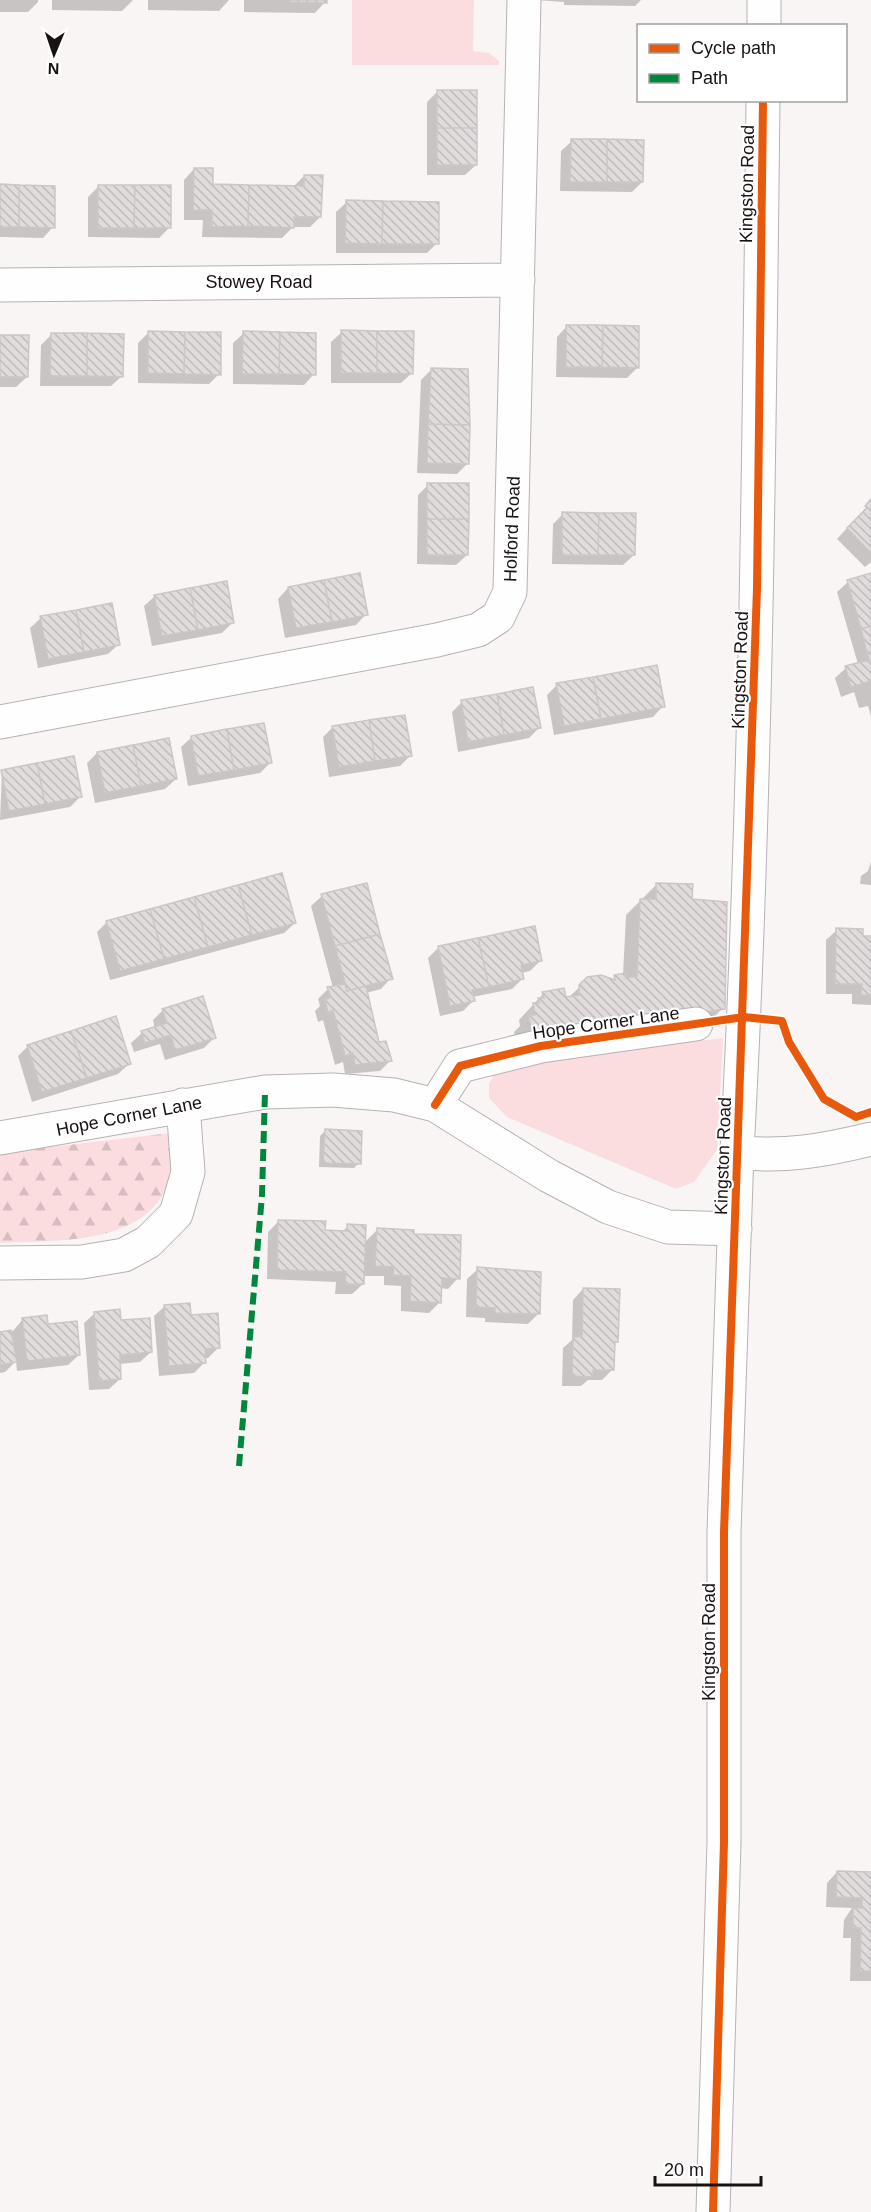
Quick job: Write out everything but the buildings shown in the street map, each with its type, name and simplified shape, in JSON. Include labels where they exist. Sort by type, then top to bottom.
[{"type":"street","name":"Holford Road","points":[[0,722],[437,640],[478,630],[498,617],[510,592],[524,0]]},
{"type":"street","points":[[764,0],[764,24]]},
{"type":"street","name":"Kingston Road","points":[[713,2212],[724,1842],[724,1532],[744,1017],[757,588],[763,102]]},
{"type":"street","name":"Stowey Road","points":[[0,285],[518,280]]},
{"type":"street","name":"Hope Corner Lane","points":[[435,1105],[460,1066],[541,1046],[696,1024]]},
{"type":"street","name":"Hope Corner Lane","points":[[0,1138],[265,1092],[333,1090],[394,1095],[435,1105],[549,1176],[608,1208],[668,1227],[735,1229]]},
{"type":"street","points":[[0,1263],[82,1262],[124,1255],[148,1242],[176,1214],[188,1172],[183,1105]]},
{"type":"street","points":[[737,1152],[759,1155],[817,1152],[871,1139]]},
{"type":"green space","points":[[352,0],[474,0],[473,51],[489,53],[499,61],[499,65],[352,65]]},
{"type":"green space","points":[[723,1038],[717,1150],[694,1182],[676,1189],[507,1117],[489,1098],[489,1084],[498,1068],[528,1061]]},
{"type":"green space","points":[[170,1133],[171,1174],[161,1198],[145,1215],[124,1227],[100,1235],[75,1239],[0,1243],[0,1153]]},
{"type":"marked path","points":[[239,1466],[262,1195],[265,1092]]},
{"type":"cycle path","points":[[713,2212],[724,1842],[724,1532],[757,588],[763,102]]},
{"type":"cycle path","points":[[435,1105],[460,1066],[541,1046],[744,1017],[782,1021],[789,1042],[824,1099],[856,1117],[871,1112]]}]
